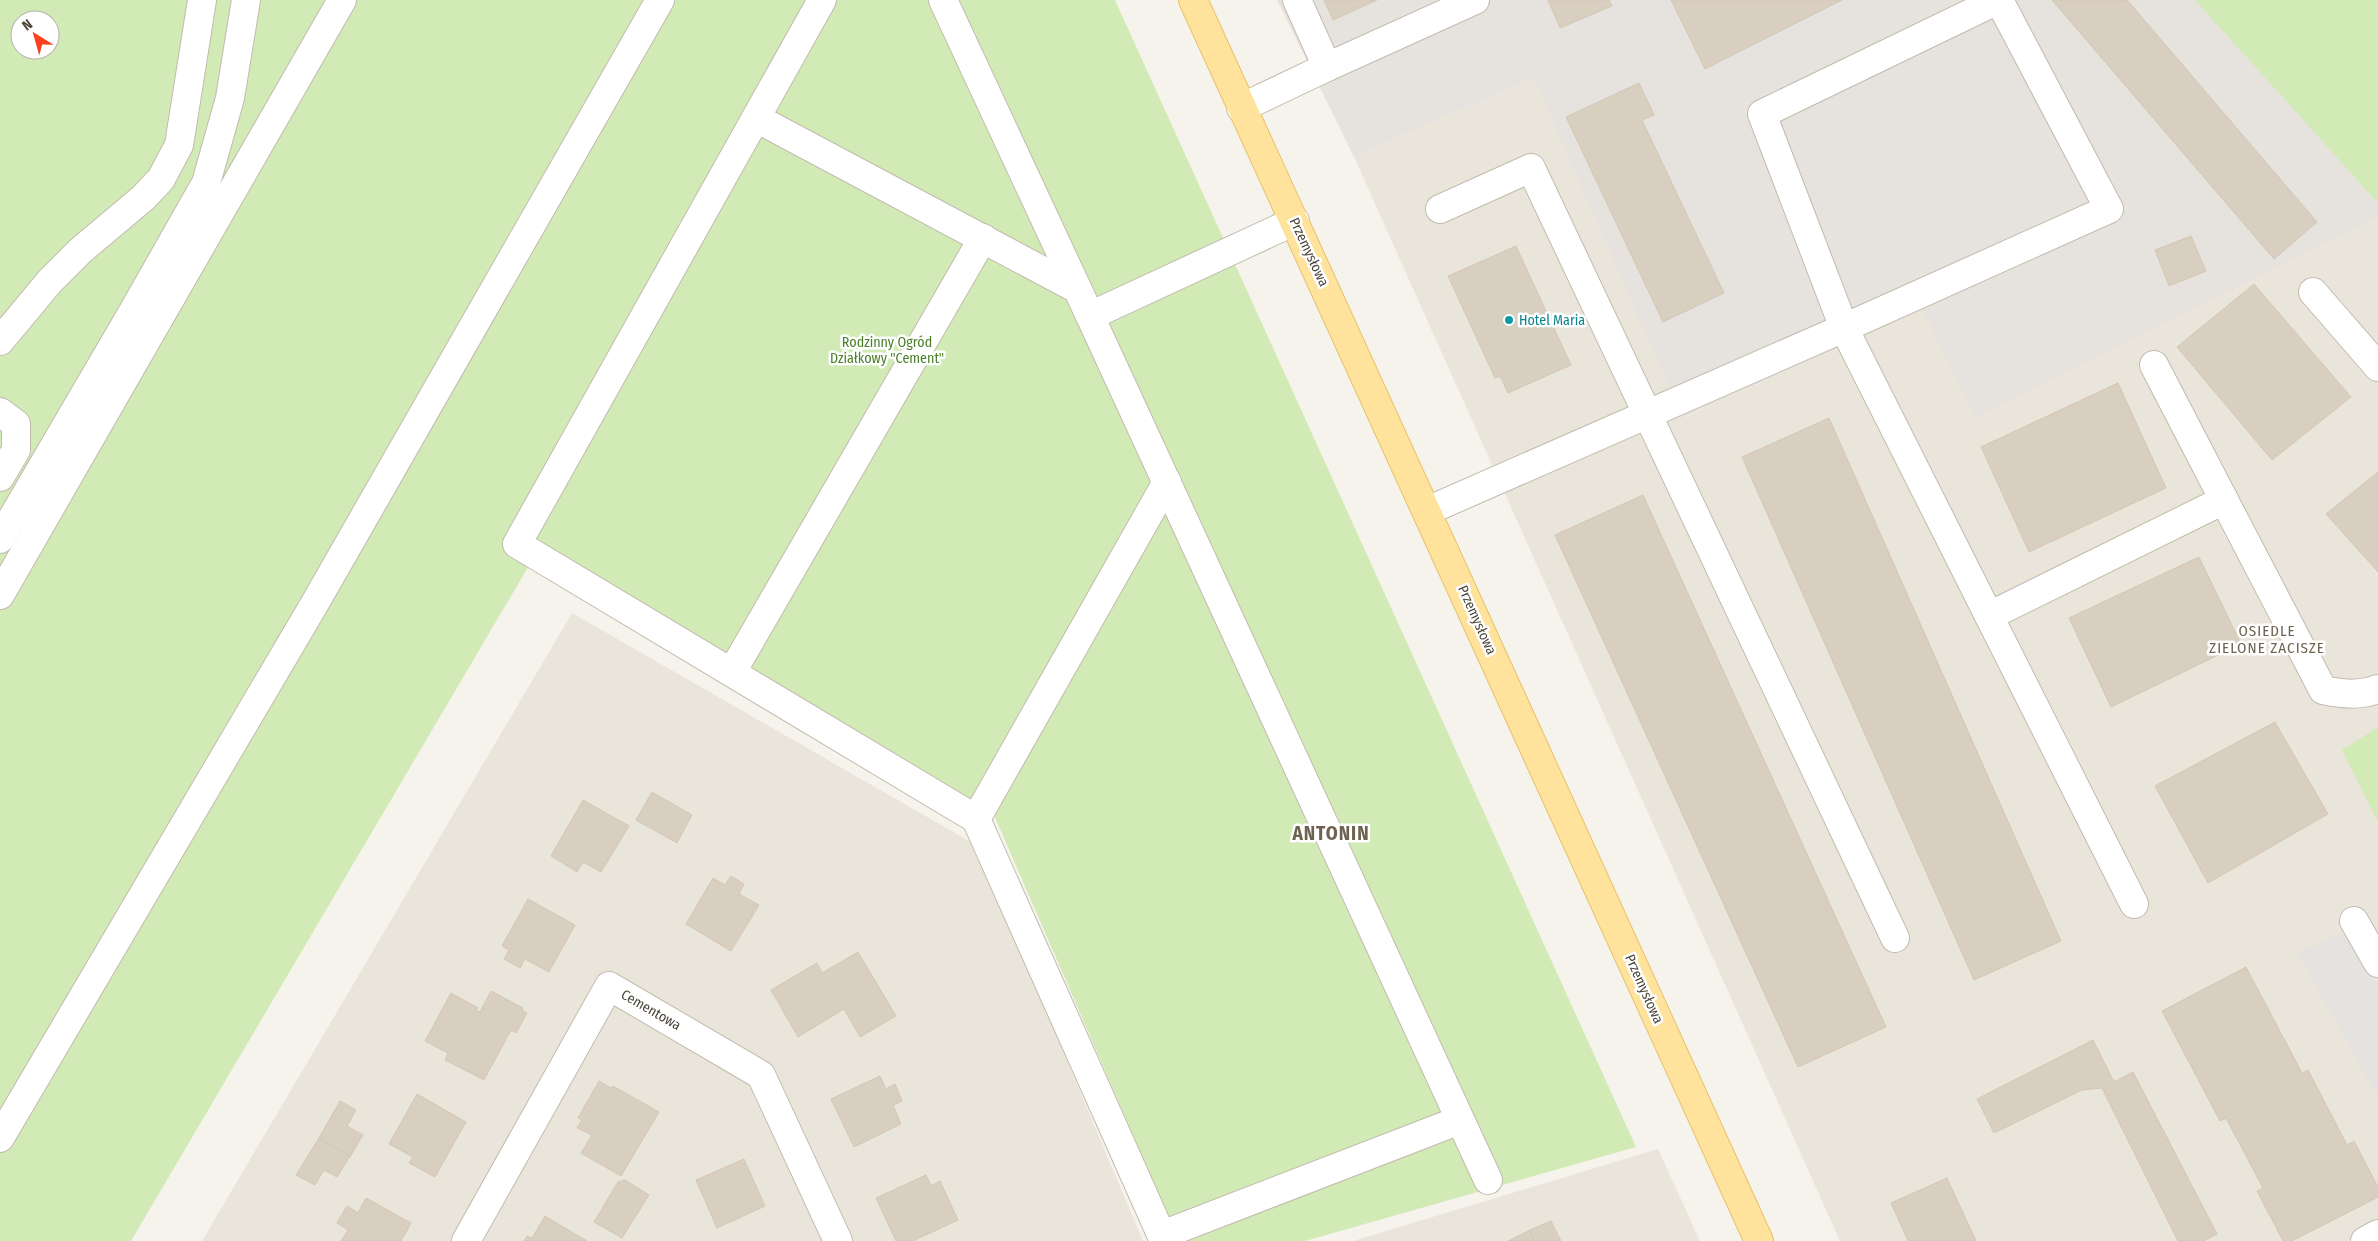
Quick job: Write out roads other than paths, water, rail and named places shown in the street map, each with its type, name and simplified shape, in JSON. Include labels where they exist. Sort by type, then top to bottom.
[{"type":"main road","name":"Przemysłowa","points":[[1193,0],[1759,1241]]},
{"type":"street","points":[[0,341],[17,318],[56,275],[80,251],[143,198],[161,178],[179,145],[202,0]]},
{"type":"street","points":[[0,539],[206,183],[230,98],[246,0]]},
{"type":"street","points":[[0,595],[342,0]]},
{"type":"street","points":[[0,1138],[315,603],[660,0]]},
{"type":"street","points":[[822,0],[517,544],[976,818],[1163,1238],[1460,1120]]},
{"type":"street","points":[[943,0],[1488,1180]]},
{"type":"street","points":[[1297,0],[1328,67]]},
{"type":"street","points":[[1242,108],[1475,0]]},
{"type":"street","points":[[1427,511],[1844,328],[2108,210],[1999,0],[1762,114],[1844,328],[2134,904]]},
{"type":"street","points":[[756,118],[1077,289]]},
{"type":"street","points":[[1440,210],[1531,168],[1894,938]]},
{"type":"street","points":[[1090,316],[1295,221]]},
{"type":"street","points":[[732,672],[983,238]]},
{"type":"street","points":[[2313,292],[2378,367]]},
{"type":"street","points":[[2154,365],[2323,690],[2344,695],[2378,689]]},
{"type":"street","points":[[0,412],[16,424],[16,450],[0,477]]},
{"type":"street","points":[[976,818],[1167,482]]},
{"type":"street","points":[[1989,616],[2224,500]]},
{"type":"street","points":[[2354,922],[2378,963]]},
{"type":"street","name":"Cementowa","points":[[466,1241],[609,986],[761,1074],[838,1241]]},
{"type":"street","points":[[2365,1241],[2378,1234]]},
{"type":"place","name":"Hotel Maria","points":[[1509,320]]},
{"type":"district","name":"OSIEDLE ZIELONE ZACISZE","points":[[2267,640]]},
{"type":"district","name":"ANTONIN","points":[[1331,833]]},
{"type":"park label","name":"Rodzinny Ogród Działkowy \"Cement\"","points":[[887,350]]}]
